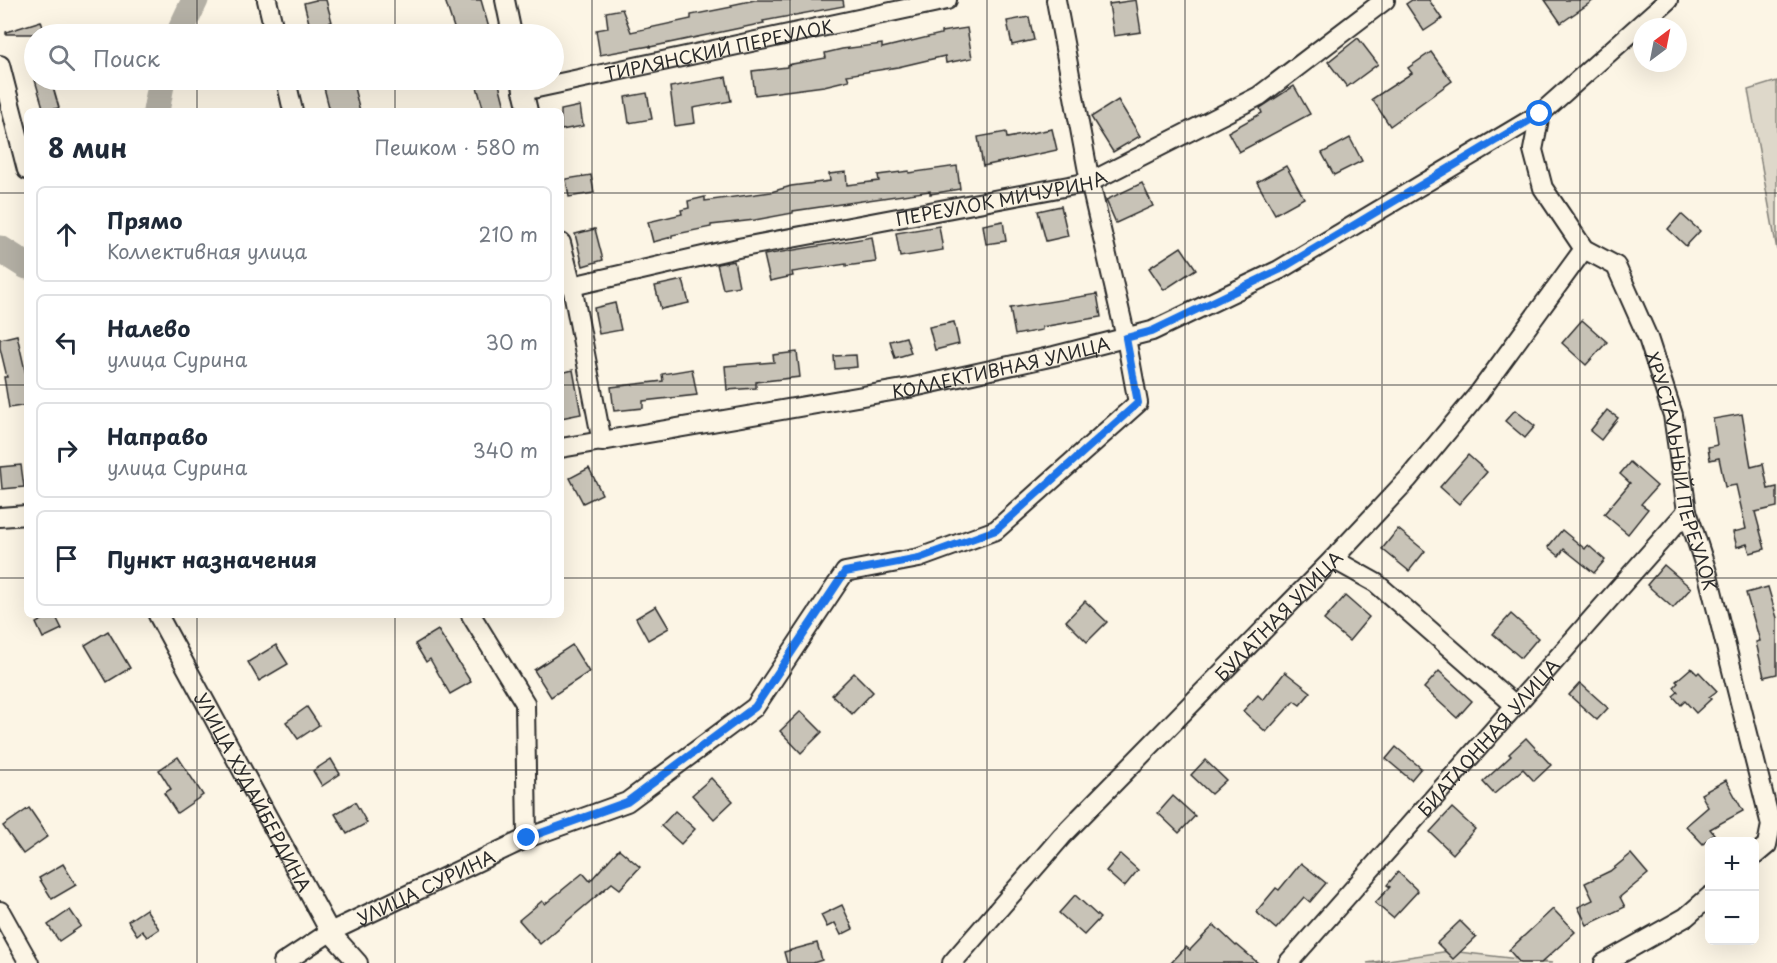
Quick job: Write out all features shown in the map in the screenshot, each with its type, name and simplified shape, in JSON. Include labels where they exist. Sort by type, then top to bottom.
[{"type":"street","points":[[267,0],[273,24]]},
{"type":"street","points":[[505,0],[510,24]]},
{"type":"street","name":"ТИРЛЯНСКИЙ ПЕРЕУЛОК","points":[[564,77],[947,0]]},
{"type":"street","points":[[1056,0],[1090,182],[1126,338]]},
{"type":"street","name":"ПЕРЕУЛОК МИЧУРИНА","points":[[572,286],[738,248],[1090,182],[1259,96],[1385,0]]},
{"type":"street","name":"КОЛЛЕКТИВНАЯ УЛИЦА","points":[[564,448],[909,388],[1152,331],[1279,270],[1540,114],[1668,0]]},
{"type":"street","points":[[0,65],[24,158]]},
{"type":"street","points":[[288,90],[292,108]]},
{"type":"street","points":[[523,90],[527,108]]},
{"type":"street","name":"ХРУСТАЛЬНЫЙ ПЕРЕУЛОК","points":[[1540,114],[1533,150],[1543,188],[1584,249],[1616,266],[1648,338],[1673,415],[1687,511],[1708,574],[1771,825],[1767,845],[1759,852]]},
{"type":"street","name":"БУЛАТНАЯ УЛИЦА","points":[[952,963],[1062,836],[1334,559],[1408,479],[1479,393],[1584,249]]},
{"type":"street","points":[[564,255],[602,442]]},
{"type":"street","name":"УЛИЦА СУРИНА","points":[[283,963],[330,932],[527,838],[627,802],[755,707],[845,572],[919,558],[996,530],[1138,403],[1126,338]]},
{"type":"street","name":"БИАТЛОННАЯ УЛИЦА","points":[[1289,963],[1687,511]]},
{"type":"street","points":[[0,517],[24,515]]},
{"type":"street","points":[[1334,559],[1376,583],[1516,706]]},
{"type":"street","name":"УЛИЦА ХУДАЙБЕРДИНА","points":[[160,618],[330,932],[358,963]]},
{"type":"street","points":[[473,618],[525,703],[527,838]]},
{"type":"street","points":[[1604,963],[1686,917],[1705,900]]},
{"type":"street","points":[[0,911],[29,963]]},
{"type":"shaded area","points":[[1777,81],[1777,250],[1748,90]]},
{"type":"shaded area","points":[[1450,951],[1552,963],[1367,963]]},
{"type":"building","points":[[326,0],[332,22],[309,24],[304,3]]},
{"type":"building","points":[[445,0],[481,0],[488,24],[453,24]]},
{"type":"building","points":[[755,0],[843,0],[844,6],[763,21],[764,23],[650,47],[600,55],[596,30],[608,28],[606,12],[622,9],[631,32],[691,19],[691,15]]},
{"type":"building","points":[[1136,0],[1141,32],[1114,36],[1109,4]]},
{"type":"building","points":[[1412,0],[1429,0],[1442,19],[1424,31],[1406,4]]},
{"type":"building","points":[[1545,0],[1594,0],[1561,23]]},
{"type":"building","points":[[1029,17],[1034,40],[1012,45],[1007,21]]},
{"type":"building","points":[[24,26],[24,34],[6,34],[6,32]]},
{"type":"building","points":[[967,28],[972,58],[946,63],[945,56],[898,67],[847,75],[849,80],[824,86],[755,95],[752,71],[787,67],[787,65],[826,58],[825,53],[842,49],[882,44],[882,48],[941,34],[941,32]]},
{"type":"building","points":[[1358,38],[1378,64],[1347,87],[1328,62]]},
{"type":"building","points":[[1431,52],[1452,81],[1390,126],[1372,99],[1412,73],[1408,68]]},
{"type":"building","points":[[726,77],[731,101],[693,108],[695,123],[675,126],[670,87]]},
{"type":"building","points":[[1294,86],[1310,114],[1239,152],[1228,132],[1262,113],[1260,108]]},
{"type":"building","points":[[38,90],[54,90],[59,108],[43,108]]},
{"type":"building","points":[[325,90],[355,90],[359,108],[329,108]]},
{"type":"building","points":[[478,90],[501,90],[505,108],[483,108]]},
{"type":"building","points":[[647,93],[652,119],[629,123],[625,97]]},
{"type":"building","points":[[1118,100],[1140,136],[1113,152],[1091,117]]},
{"type":"building","points":[[580,106],[583,126],[564,129],[564,109]]},
{"type":"building","points":[[1052,129],[1057,150],[983,166],[978,137],[1006,132],[1007,138]]},
{"type":"building","points":[[1350,138],[1362,161],[1334,175],[1322,153]]},
{"type":"building","points":[[957,166],[960,189],[930,194],[930,191],[793,211],[793,213],[755,220],[711,225],[711,227],[672,235],[672,237],[653,242],[648,222],[682,214],[681,210],[689,208],[688,201],[705,197],[705,201],[771,192],[791,186],[830,181],[829,174],[846,172],[847,185],[879,181],[878,175]]},
{"type":"building","points":[[1286,166],[1304,198],[1275,214],[1257,182]]},
{"type":"building","points":[[591,175],[594,193],[569,197],[566,179]]},
{"type":"building","points":[[1142,183],[1153,206],[1116,223],[1106,200]]},
{"type":"building","points":[[1061,206],[1068,236],[1046,241],[1038,211]]},
{"type":"building","points":[[1681,214],[1700,231],[1686,246],[1668,229]]},
{"type":"building","points":[[1003,221],[1006,241],[986,244],[983,225]]},
{"type":"building","points":[[939,226],[943,250],[900,257],[896,233]]},
{"type":"building","points":[[595,229],[603,260],[583,266],[575,234]]},
{"type":"building","points":[[872,237],[876,262],[792,272],[793,276],[770,281],[764,255]]},
{"type":"building","points":[[1181,247],[1196,269],[1164,290],[1149,268]]},
{"type":"building","points":[[734,261],[739,286],[723,289],[717,264]]},
{"type":"building","points":[[683,280],[689,303],[661,309],[655,286]]},
{"type":"building","points":[[1097,294],[1101,317],[1042,327],[1042,330],[1015,335],[1010,308]]},
{"type":"building","points":[[615,303],[621,330],[599,334],[594,308]]},
{"type":"building","points":[[1582,320],[1607,342],[1586,365],[1562,343]]},
{"type":"building","points":[[954,322],[959,344],[935,350],[929,327]]},
{"type":"building","points":[[17,335],[24,366],[24,406],[9,408],[4,377],[7,377],[0,339]]},
{"type":"building","points":[[906,337],[911,353],[895,358],[890,341]]},
{"type":"building","points":[[797,352],[800,377],[756,382],[756,388],[727,390],[725,366],[774,362],[773,355]]},
{"type":"building","points":[[856,355],[857,367],[835,369],[834,356]]},
{"type":"building","points":[[692,369],[697,395],[643,401],[643,408],[614,411],[611,387],[663,381],[662,374]]},
{"type":"building","points":[[573,370],[581,414],[564,417],[564,372]]},
{"type":"building","points":[[1515,410],[1535,426],[1525,438],[1505,421]]},
{"type":"building","points":[[1607,410],[1618,418],[1601,440],[1590,431]]},
{"type":"building","points":[[1742,414],[1751,467],[1763,464],[1768,489],[1777,487],[1777,507],[1755,512],[1765,549],[1750,553],[1747,544],[1737,547],[1733,532],[1746,529],[1736,485],[1725,487],[1719,458],[1710,460],[1708,447],[1717,445],[1713,419]]},
{"type":"building","points":[[1468,455],[1487,472],[1459,504],[1440,487]]},
{"type":"building","points":[[1630,462],[1657,486],[1641,504],[1648,509],[1628,534],[1604,514],[1630,483],[1620,474]]},
{"type":"building","points":[[21,465],[24,487],[2,489],[0,467]]},
{"type":"building","points":[[589,468],[602,494],[583,503],[570,478]]},
{"type":"building","points":[[1398,529],[1425,551],[1409,571],[1382,549]]},
{"type":"building","points":[[1562,530],[1585,549],[1588,545],[1605,560],[1594,573],[1564,549],[1559,556],[1548,547]]},
{"type":"building","points":[[1664,565],[1691,588],[1673,608],[1647,585]]},
{"type":"building","points":[[1768,587],[1777,618],[1777,674],[1764,677],[1756,642],[1760,641],[1746,593]]},
{"type":"building","points":[[1345,596],[1369,617],[1349,641],[1324,620]]},
{"type":"building","points":[[1085,601],[1107,622],[1087,642],[1066,621]]},
{"type":"building","points":[[656,606],[669,628],[648,640],[636,618]]},
{"type":"building","points":[[1511,614],[1538,638],[1521,658],[1493,634]]},
{"type":"building","points":[[46,618],[56,618],[62,629],[43,638],[36,623]]},
{"type":"building","points":[[438,630],[471,682],[450,694],[430,659],[426,662],[415,644]]},
{"type":"building","points":[[108,631],[130,668],[107,682],[85,645]]},
{"type":"building","points":[[276,645],[288,664],[259,681],[248,662]]},
{"type":"building","points":[[572,645],[589,672],[551,697],[534,670]]},
{"type":"building","points":[[1691,668],[1697,674],[1699,672],[1717,691],[1696,713],[1685,701],[1681,705],[1673,696],[1678,692],[1674,687],[1678,683],[1676,681]]},
{"type":"building","points":[[1439,671],[1472,701],[1457,718],[1424,688]]},
{"type":"building","points":[[1285,672],[1311,692],[1300,705],[1294,701],[1266,732],[1243,711],[1258,695],[1263,700]]},
{"type":"building","points":[[854,673],[873,692],[852,714],[832,695]]},
{"type":"building","points":[[1580,683],[1608,708],[1597,720],[1569,695]]},
{"type":"building","points":[[307,707],[319,725],[298,739],[286,722]]},
{"type":"building","points":[[801,711],[822,732],[801,753],[780,731]]},
{"type":"building","points":[[1526,738],[1551,765],[1534,781],[1523,769],[1494,794],[1483,782],[1511,756],[1509,754]]},
{"type":"building","points":[[1396,747],[1421,768],[1411,780],[1386,759]]},
{"type":"building","points":[[178,757],[203,795],[177,813],[164,793],[171,789],[159,770]]},
{"type":"building","points":[[331,759],[340,774],[322,786],[313,771]]},
{"type":"building","points":[[1205,760],[1226,780],[1211,794],[1191,775]]},
{"type":"building","points":[[711,778],[733,801],[714,819],[692,795]]},
{"type":"building","points":[[1726,780],[1743,811],[1710,829],[1714,834],[1711,837],[1705,837],[1703,844],[1686,826],[1708,807],[1701,794]]},
{"type":"building","points":[[1173,796],[1195,816],[1179,833],[1158,813]]},
{"type":"building","points":[[355,802],[367,823],[347,834],[335,814]]},
{"type":"building","points":[[29,808],[48,836],[23,854],[3,826]]},
{"type":"building","points":[[1452,808],[1475,829],[1453,854],[1430,832]]},
{"type":"building","points":[[675,811],[695,829],[681,844],[661,826]]},
{"type":"building","points":[[619,849],[640,867],[620,889],[612,883],[540,944],[519,920],[542,901],[545,904],[583,873],[590,881]]},
{"type":"building","points":[[1120,854],[1138,870],[1124,887],[1106,871]]},
{"type":"building","points":[[1631,854],[1648,874],[1620,897],[1625,907],[1587,925],[1578,907],[1593,900],[1585,883],[1610,871]]},
{"type":"building","points":[[1301,863],[1326,883],[1310,902],[1304,897],[1276,929],[1256,912],[1276,888],[1279,890]]},
{"type":"building","points":[[63,864],[76,885],[52,899],[39,878]]},
{"type":"building","points":[[1398,872],[1418,891],[1393,918],[1375,903],[1390,887],[1387,885]]},
{"type":"building","points":[[1075,895],[1100,918],[1084,935],[1059,913]]},
{"type":"building","points":[[842,905],[853,929],[841,935],[835,923],[827,927],[821,915]]},
{"type":"building","points":[[146,909],[159,929],[147,937],[142,931],[137,935],[128,921]]},
{"type":"building","points":[[1553,909],[1575,932],[1541,963],[1520,963],[1509,950]]},
{"type":"building","points":[[70,910],[81,926],[59,941],[48,925]]},
{"type":"building","points":[[1460,921],[1476,937],[1453,959],[1437,943]]},
{"type":"building","points":[[1214,925],[1258,963],[1171,963],[1186,947],[1190,950]]},
{"type":"building","points":[[817,943],[822,960],[813,963],[787,963],[784,952]]},
{"type":"waterway","points":[[184,24],[195,0]]},
{"type":"waterway","points":[[157,108],[160,90]]},
{"type":"waterway","points":[[0,249],[24,264]]},
{"type":"route","points":[[527,838],[627,802],[755,707],[845,572],[919,558],[996,530],[1138,403],[1126,338],[1152,331],[1279,270],[1540,114]]}]
